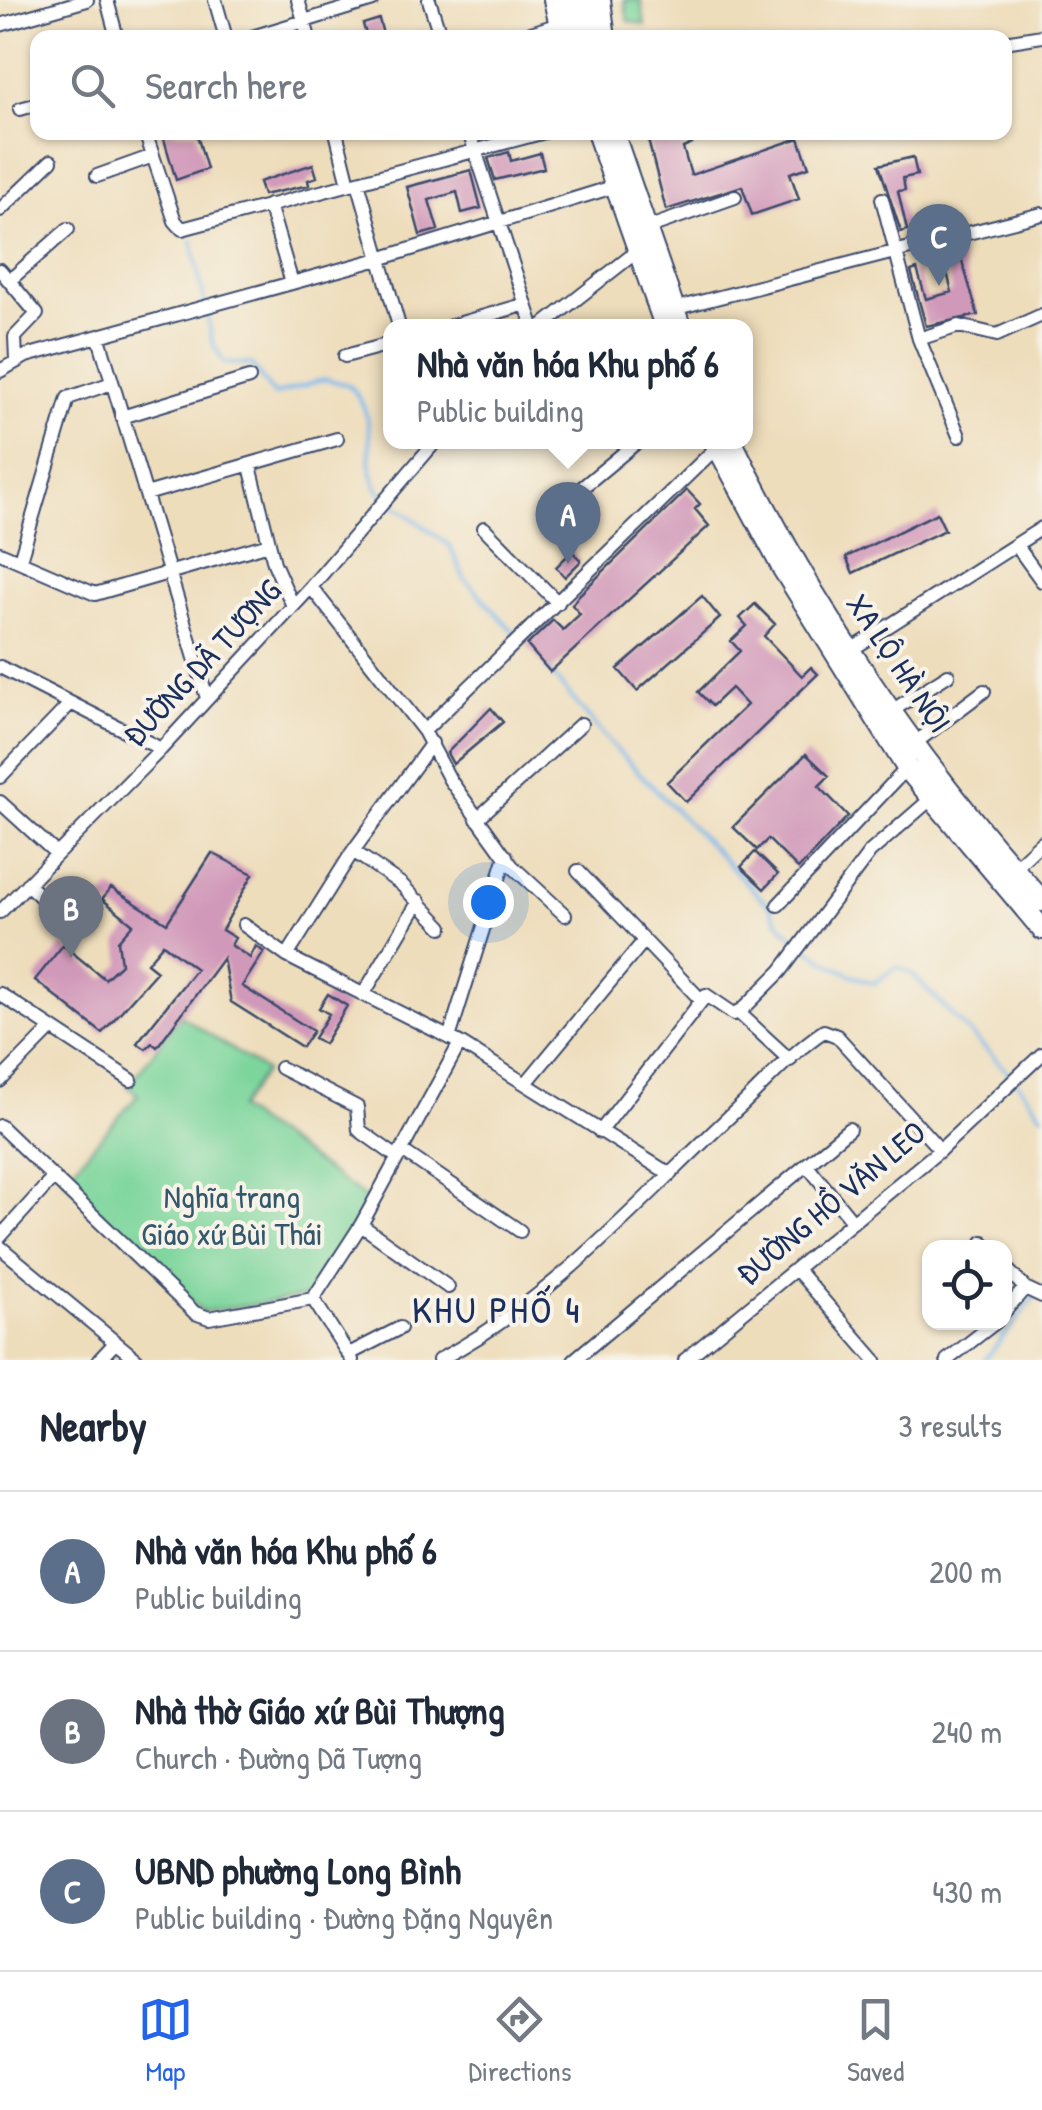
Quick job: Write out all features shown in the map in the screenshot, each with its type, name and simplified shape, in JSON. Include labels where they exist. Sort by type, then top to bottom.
[{"type":"highway","points":[[554,0],[565,30]]},
{"type":"highway","points":[[566,30],[569,0]]},
{"type":"highway","points":[[585,0],[591,30]]},
{"type":"highway","points":[[600,0],[605,30]]},
{"type":"highway","points":[[599,140],[635,252],[671,319]]},
{"type":"highway","points":[[616,140],[671,319]]},
{"type":"highway","name":"XA LỘ HÀ NỘI","points":[[724,449],[907,768],[1042,929]]},
{"type":"highway","name":"XA LỘ HÀ NỘI","points":[[842,652],[893,710],[1012,869],[1042,901]]},
{"type":"street","points":[[0,25],[88,0]]},
{"type":"street","points":[[106,0],[115,30]]},
{"type":"street","points":[[215,0],[224,30]]},
{"type":"street","points":[[298,0],[307,30]]},
{"type":"street","points":[[273,30],[373,0]]},
{"type":"street","points":[[429,0],[438,30]]},
{"type":"street","points":[[1012,41],[1042,36]]},
{"type":"street","points":[[20,109],[30,106]]},
{"type":"street","points":[[148,140],[182,229],[516,140]]},
{"type":"street","points":[[339,140],[397,319]]},
{"type":"street","points":[[471,140],[530,319]]},
{"type":"street","points":[[97,176],[153,156]]},
{"type":"street","points":[[0,210],[51,161]]},
{"type":"street","points":[[0,371],[16,360],[380,259],[612,187]]},
{"type":"street","points":[[644,229],[735,197]]},
{"type":"street","points":[[882,200],[918,339],[959,436]]},
{"type":"street","points":[[270,205],[292,284]]},
{"type":"street","points":[[678,319],[894,251],[1042,214]]},
{"type":"street","points":[[16,360],[14,337],[37,314],[5,275],[68,230]]},
{"type":"street","points":[[551,319],[635,252]]},
{"type":"street","points":[[475,319],[523,305]]},
{"type":"street","points":[[918,339],[959,326],[997,336],[1042,315]]},
{"type":"street","points":[[98,338],[207,698]]},
{"type":"street","points":[[346,356],[383,346]]},
{"type":"street","points":[[122,417],[248,378]]},
{"type":"street","points":[[20,560],[68,398],[112,382]]},
{"type":"street","points":[[146,494],[337,439]]},
{"type":"street","name":"ĐƯỜNG DÃ TƯỢNG","points":[[0,912],[161,749],[310,587],[428,449]]},
{"type":"street","points":[[566,502],[630,449]]},
{"type":"street","points":[[287,956],[428,737],[512,647],[715,449]]},
{"type":"street","points":[[250,466],[269,544],[293,606]]},
{"type":"street","points":[[484,528],[558,604]]},
{"type":"street","points":[[842,652],[1042,528]]},
{"type":"street","points":[[0,553],[94,594],[269,544]]},
{"type":"street","points":[[1016,545],[1042,581]]},
{"type":"street","points":[[310,587],[428,737],[477,819],[516,872],[565,914]]},
{"type":"street","points":[[0,668],[161,749]]},
{"type":"street","points":[[893,710],[948,675]]},
{"type":"street","points":[[915,743],[984,690]]},
{"type":"street","points":[[0,777],[71,703]]},
{"type":"street","points":[[477,819],[581,724]]},
{"type":"street","points":[[778,905],[907,768]]},
{"type":"street","points":[[739,1013],[798,949],[870,852],[932,798]]},
{"type":"street","points":[[0,802],[57,854]]},
{"type":"street","points":[[1012,869],[1042,842]]},
{"type":"street","points":[[353,851],[419,901],[442,927]]},
{"type":"street","points":[[0,1126],[201,1317],[314,1299],[361,1225],[454,1041],[506,856]]},
{"type":"street","points":[[578,871],[701,1000]]},
{"type":"street","points":[[27,884],[67,922]]},
{"type":"street","points":[[364,994],[419,901]]},
{"type":"street","points":[[244,925],[287,956],[527,1082],[668,1173]]},
{"type":"street","points":[[527,1082],[643,942]]},
{"type":"street","points":[[0,994],[131,1080]]},
{"type":"street","points":[[600,1132],[701,1000],[710,994],[732,1013],[739,1013],[790,1060]]},
{"type":"street","points":[[0,1081],[50,1030]]},
{"type":"street","points":[[439,1360],[519,1312],[555,1285],[668,1173],[814,1038],[832,1032],[940,1150]]},
{"type":"street","name":"ĐƯỜNG HỒ VĂN LEO","points":[[685,1360],[940,1150],[1042,1054]]},
{"type":"street","points":[[281,1068],[357,1107],[358,1130],[520,1231]]},
{"type":"street","points":[[574,1360],[849,1129]]},
{"type":"street","points":[[807,1165],[853,1222]]},
{"type":"street","points":[[0,1237],[54,1177]]},
{"type":"street","points":[[361,1225],[448,1287]]},
{"type":"street","points":[[0,1247],[138,1360]]},
{"type":"street","points":[[796,1269],[875,1360]]},
{"type":"street","points":[[1012,1274],[1025,1288],[1042,1296]]},
{"type":"street","points":[[1012,1303],[1025,1288]]},
{"type":"street","points":[[314,1299],[350,1357],[400,1328]]},
{"type":"street","points":[[947,1360],[986,1330]]},
{"type":"street","points":[[99,1360],[114,1344]]},
{"type":"green space","points":[[624,0],[641,0],[645,25],[628,21]]},
{"type":"green space","name":"Nghĩa trang Giáo xứ Bùi Thái","points":[[180,1015],[265,1071],[238,1109],[369,1200],[310,1296],[203,1312],[64,1179],[138,1095],[128,1087]]},
{"type":"building","points":[[379,19],[382,30],[365,30],[363,24]]},
{"type":"building","points":[[164,140],[198,140],[207,169],[176,180]]},
{"type":"building","points":[[648,140],[691,140],[692,144],[683,148],[691,175],[800,140],[809,167],[790,173],[799,199],[752,215],[742,186],[666,210]]},
{"type":"building","points":[[509,152],[511,161],[540,153],[544,168],[495,180],[488,158]]},
{"type":"building","points":[[913,157],[917,175],[903,178],[905,190],[898,191],[907,230],[901,232],[879,165]]},
{"type":"building","points":[[313,164],[317,177],[308,180],[309,185],[263,195],[259,182]]},
{"type":"building","points":[[471,170],[481,208],[462,213],[457,192],[429,200],[438,230],[420,235],[407,187]]},
{"type":"building","points":[[959,251],[978,315],[926,326],[911,271],[917,269],[926,299],[952,292],[943,256]]},
{"type":"building","points":[[687,490],[700,504],[695,509],[709,526],[550,672],[527,645],[553,620],[563,630],[580,614],[572,605],[578,596]]},
{"type":"building","points":[[937,513],[945,530],[853,573],[846,557]]},
{"type":"building","points":[[572,551],[581,561],[565,577],[556,567]]},
{"type":"building","points":[[702,596],[720,618],[637,691],[618,669]]},
{"type":"building","points":[[755,604],[775,624],[764,636],[802,676],[811,667],[818,674],[686,802],[667,782],[747,705],[731,688],[712,706],[698,692],[740,651],[731,641],[747,626],[740,618]]},
{"type":"building","points":[[491,708],[503,722],[453,764],[447,753]]},
{"type":"building","points":[[806,754],[829,776],[819,786],[848,816],[798,869],[768,839],[757,850],[733,827]]},
{"type":"building","points":[[755,852],[778,874],[764,889],[741,867]]},
{"type":"building","points":[[212,853],[253,874],[222,930],[235,938],[231,945],[250,958],[256,946],[264,952],[242,986],[313,1031],[302,1047],[231,1002],[223,958],[157,1047],[152,1043],[146,1049],[137,1043],[196,969],[163,944],[147,963],[157,971],[102,1033],[35,980],[63,945],[105,979],[121,964],[118,941],[133,924],[102,899],[111,888],[167,923]]},
{"type":"building","points":[[328,994],[347,1006],[324,1044],[314,1038],[329,1014],[319,1008]]},
{"type":"waterway","points":[[192,241],[213,344],[224,363],[251,364],[274,395],[325,379],[349,385],[366,415],[371,470],[383,495]]},
{"type":"waterway","points":[[391,502],[450,546],[464,578],[516,634]]},
{"type":"waterway","points":[[546,667],[611,744],[770,907],[787,931],[830,963],[874,983],[897,967],[911,973],[1012,1076]]},
{"type":"waterway","points":[[1018,1083],[1042,1115]]},
{"type":"waterway","points":[[985,1360],[1042,1288]]},
{"type":"place","name":"UBND phường Long Bình","points":[[939,286]]},
{"type":"place","name":"Nhà văn hóa Khu phố 6","points":[[568,564]]},
{"type":"place","name":"Nhà thờ Giáo xứ Bùi Thượng","points":[[71,958]]},
{"type":"district","name":"KHU PHỐ 4","points":[[497,1310]]}]
